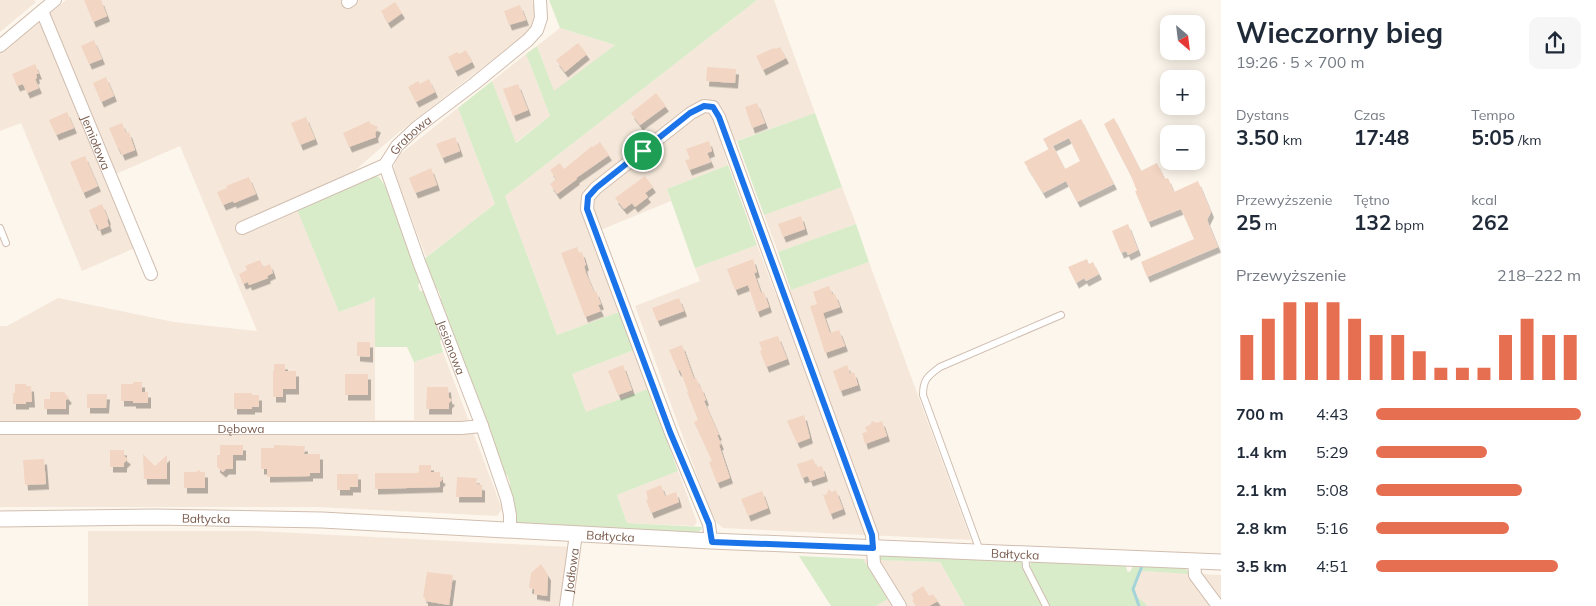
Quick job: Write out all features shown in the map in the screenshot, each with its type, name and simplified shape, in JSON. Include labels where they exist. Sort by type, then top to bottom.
[{"type":"street","points":[[0,46],[55,0]]},
{"type":"street","name":"Grabowa","points":[[242,228],[385,165],[397,146],[416,128],[528,40],[537,30],[541,18],[540,0]]},
{"type":"street","name":"Jemiołowa","points":[[42,11],[151,274]]},
{"type":"street","points":[[712,542],[709,524],[670,432],[587,209],[588,197],[596,188],[690,113],[704,106],[713,107],[719,117],[872,535],[874,564],[900,606]]},
{"type":"street","name":"Jesionowa","points":[[385,165],[419,262],[482,426],[507,499],[510,531]]},
{"type":"street","name":"Dębowa","points":[[0,428],[461,428],[482,426]]},
{"type":"street","name":"Bałtycka","points":[[0,519],[154,517],[322,520],[712,542],[1221,562]]},
{"type":"street","name":"Jodłowa","points":[[566,606],[576,534]]},
{"type":"street","points":[[1194,561],[1195,575],[1218,606]]},
{"type":"lane","points":[[0,228],[6,243]]},
{"type":"lane","points":[[981,552],[923,395],[923,384],[928,375],[940,367],[1062,315]]},
{"type":"lane","points":[[1025,554],[1026,566],[1046,606]]},
{"type":"shaded area","points":[[0,0],[34,0],[36,2],[0,32]]},
{"type":"shaded area","points":[[66,0],[532,0],[537,15],[533,28],[398,133],[345,179],[294,201],[339,312],[375,297],[375,420],[414,420],[414,362],[443,352],[502,509],[497,516],[317,507],[0,507],[0,326],[7,326],[58,298],[174,322],[257,331],[180,146],[116,174],[50,13]]},
{"type":"shaded area","points":[[757,0],[774,0],[815,113],[722,146],[728,165],[667,189],[671,201],[591,234],[619,312],[557,335],[505,196]]},
{"type":"shaded area","points":[[41,21],[135,248],[82,271],[21,123],[0,131],[0,53]]},
{"type":"shaded area","points":[[560,28],[615,45],[554,92],[537,46]]},
{"type":"shaded area","points":[[526,54],[550,116],[515,143],[492,81]]},
{"type":"shaded area","points":[[458,108],[495,204],[426,257],[393,169],[398,156]]},
{"type":"shaded area","points":[[842,187],[856,224],[778,252],[764,215]]},
{"type":"shaded area","points":[[757,245],[776,295],[869,262],[971,540],[723,528],[717,523],[706,500],[635,306],[700,281],[695,268]]},
{"type":"shaded area","points":[[634,350],[648,389],[586,413],[572,374]]},
{"type":"shaded area","points":[[678,471],[697,522],[694,526],[627,523],[617,495]]},
{"type":"shaded area","points":[[88,531],[257,531],[571,547],[562,606],[88,606]]},
{"type":"shaded area","points":[[863,559],[940,562],[965,606],[876,606],[888,599]]},
{"type":"shaded area","points":[[1141,571],[1221,575],[1221,606],[1146,606],[1136,596],[1135,589]]},
{"type":"green space","points":[[549,0],[757,0],[505,196],[557,335],[619,312],[634,350],[572,374],[586,412],[648,389],[678,471],[617,495],[627,523],[702,527],[697,533],[518,523],[516,521],[509,488],[510,483],[507,475],[503,474],[439,301],[441,298],[438,290],[435,288],[424,259],[495,204],[458,108],[492,81],[516,143],[550,116],[526,54],[537,46],[554,91],[615,45],[560,28]]},
{"type":"green space","points":[[815,113],[842,187],[764,215],[737,141]]},
{"type":"green space","points":[[728,165],[757,245],[695,268],[667,189]]},
{"type":"green space","points":[[373,175],[379,177],[386,187],[422,280],[418,285],[420,291],[427,291],[444,336],[440,341],[443,352],[414,362],[407,347],[375,347],[375,297],[339,312],[296,207]]},
{"type":"green space","points":[[856,224],[869,262],[791,290],[778,252]]},
{"type":"green space","points":[[880,554],[1020,560],[1044,606],[965,606],[940,562],[878,560]]},
{"type":"green space","points":[[799,556],[863,559],[888,599],[876,606],[831,606]]},
{"type":"green space","points":[[1031,561],[1126,564],[1127,571],[1130,572],[1134,564],[1182,566],[1191,574],[1141,571],[1135,589],[1136,596],[1146,606],[1049,606],[1030,566]]},
{"type":"building","points":[[84,0],[101,0],[107,16],[93,22]]},
{"type":"building","points":[[395,2],[402,13],[388,23],[381,11]]},
{"type":"building","points":[[520,5],[526,20],[509,25],[504,11]]},
{"type":"building","points":[[94,40],[102,59],[89,64],[81,46]]},
{"type":"building","points":[[578,43],[587,54],[565,72],[556,60]]},
{"type":"building","points":[[780,47],[786,58],[763,70],[756,56]]},
{"type":"building","points":[[466,50],[472,62],[455,71],[448,57]]},
{"type":"building","points":[[35,64],[39,74],[36,74],[37,78],[35,79],[39,88],[27,93],[23,84],[17,86],[12,74]]},
{"type":"building","points":[[707,67],[736,69],[735,83],[706,81]]},
{"type":"building","points":[[106,77],[114,96],[101,102],[93,83]]},
{"type":"building","points":[[429,79],[435,92],[416,102],[408,87],[418,81],[420,84]]},
{"type":"building","points":[[518,84],[528,110],[513,116],[503,89]]},
{"type":"building","points":[[656,93],[666,106],[640,125],[631,113]]},
{"type":"building","points":[[757,103],[765,123],[752,128],[745,107]]},
{"type":"building","points":[[67,112],[74,128],[56,135],[49,120]]},
{"type":"building","points":[[306,117],[315,139],[300,145],[291,123]]},
{"type":"building","points":[[1114,118],[1141,171],[1157,163],[1165,179],[1168,178],[1174,192],[1198,181],[1211,212],[1207,220],[1218,247],[1147,277],[1141,262],[1194,239],[1181,209],[1148,222],[1131,176],[1104,124]]},
{"type":"building","points":[[1081,119],[1114,184],[1077,202],[1066,181],[1043,193],[1024,162],[1049,149],[1043,139]],"holes":[[[1069,138],[1080,161],[1065,169],[1053,146]]]},
{"type":"building","points":[[369,121],[378,127],[375,134],[376,137],[349,147],[343,133]]},
{"type":"building","points":[[122,123],[126,133],[129,132],[135,150],[122,155],[109,128]]},
{"type":"building","points":[[455,137],[460,151],[442,158],[436,144]]},
{"type":"building","points":[[709,141],[712,151],[707,153],[711,162],[689,170],[685,160],[690,159],[686,149]]},
{"type":"building","points":[[600,142],[609,155],[557,194],[550,184],[556,179],[550,170],[560,163],[564,169],[592,146]]},
{"type":"building","points":[[85,156],[98,186],[83,193],[70,162]]},
{"type":"building","points":[[431,168],[437,185],[415,193],[409,178]]},
{"type":"building","points":[[645,176],[653,187],[645,193],[648,197],[635,207],[632,203],[624,209],[615,198]]},
{"type":"building","points":[[249,177],[256,194],[234,203],[233,201],[223,205],[217,192],[227,188],[226,186]]},
{"type":"building","points":[[102,204],[109,226],[99,230],[89,210]]},
{"type":"building","points":[[801,216],[805,229],[783,237],[778,224]]},
{"type":"building","points":[[1128,224],[1138,250],[1128,255],[1126,251],[1121,253],[1112,231]]},
{"type":"building","points":[[577,247],[579,253],[582,252],[586,273],[601,304],[598,305],[601,311],[585,317],[561,253]]},
{"type":"building","points":[[753,259],[757,272],[754,273],[761,293],[764,292],[769,307],[757,312],[748,285],[735,290],[727,269]]},
{"type":"building","points":[[1087,259],[1089,264],[1093,262],[1099,274],[1086,281],[1084,278],[1076,283],[1068,267]]},
{"type":"building","points":[[260,260],[263,267],[270,264],[273,273],[267,276],[268,278],[249,285],[248,282],[243,284],[239,274],[247,270],[245,266]]},
{"type":"building","points":[[829,286],[832,294],[835,294],[840,307],[823,313],[830,333],[839,330],[845,346],[825,353],[810,306],[817,304],[813,292]]},
{"type":"building","points":[[679,298],[684,311],[657,321],[652,308]]},
{"type":"building","points":[[778,336],[787,359],[766,367],[759,342]]},
{"type":"building","points":[[357,342],[370,342],[370,357],[357,356]]},
{"type":"building","points":[[682,345],[694,379],[696,378],[701,387],[706,400],[704,401],[719,435],[717,435],[721,444],[719,445],[730,478],[717,483],[709,462],[712,461],[694,422],[698,420],[688,392],[680,370],[678,371],[669,350]]},
{"type":"building","points":[[274,364],[285,364],[285,371],[296,371],[296,389],[283,389],[283,397],[273,397]]},
{"type":"building","points":[[623,365],[632,390],[618,395],[608,371]]},
{"type":"building","points":[[847,365],[850,374],[854,372],[858,385],[840,391],[833,371]]},
{"type":"building","points":[[345,374],[368,374],[368,395],[345,395]]},
{"type":"building","points":[[133,382],[142,382],[142,392],[148,392],[148,403],[121,401],[121,384],[133,384]]},
{"type":"building","points":[[15,384],[31,386],[32,402],[13,404]]},
{"type":"building","points":[[427,387],[448,387],[449,398],[452,400],[449,403],[449,409],[426,409]]},
{"type":"building","points":[[50,392],[64,392],[69,398],[66,400],[66,409],[44,409],[44,399],[50,399]]},
{"type":"building","points":[[234,393],[259,395],[259,407],[234,409]]},
{"type":"building","points":[[87,394],[107,394],[106,408],[87,408]]},
{"type":"building","points":[[804,415],[810,438],[797,443],[787,421]]},
{"type":"building","points":[[872,421],[877,423],[882,421],[887,436],[865,444],[862,433],[867,432],[865,427],[870,425]]},
{"type":"building","points":[[220,445],[243,445],[243,455],[233,455],[233,469],[226,469],[223,472],[217,467],[217,455],[220,455]]},
{"type":"building","points":[[274,445],[305,446],[304,454],[320,454],[320,473],[310,473],[310,476],[267,477],[267,469],[261,469],[261,448],[274,448]]},
{"type":"building","points":[[110,450],[124,450],[124,456],[128,459],[124,463],[124,467],[110,467]]},
{"type":"building","points":[[143,454],[155,466],[167,455],[167,479],[144,479]]},
{"type":"building","points":[[44,459],[46,484],[25,485],[23,460]]},
{"type":"building","points":[[813,459],[817,467],[822,466],[825,476],[810,481],[808,476],[802,478],[797,464]]},
{"type":"building","points":[[419,465],[431,465],[431,472],[440,472],[440,477],[443,479],[440,482],[440,487],[375,489],[375,473],[417,473],[419,472]]},
{"type":"building","points":[[199,470],[205,472],[205,488],[184,488],[184,472],[196,472]]},
{"type":"building","points":[[337,474],[358,474],[358,487],[350,487],[350,490],[337,490]]},
{"type":"building","points":[[457,477],[477,478],[476,484],[482,485],[482,497],[456,497]]},
{"type":"building","points":[[661,485],[665,496],[676,492],[679,502],[651,513],[646,500],[648,499],[646,491]]},
{"type":"building","points":[[828,489],[832,492],[836,490],[843,509],[830,514],[823,495],[827,494]]},
{"type":"building","points":[[762,491],[768,508],[748,516],[741,499]]},
{"type":"building","points":[[541,564],[548,575],[547,596],[534,594],[534,589],[529,588],[531,573]]},
{"type":"building","points":[[427,572],[453,575],[449,605],[425,601],[423,597]]},
{"type":"building","points":[[923,586],[929,596],[933,594],[938,601],[929,606],[916,606],[911,594]]},
{"type":"waterway","points":[[1139,606],[1133,589],[1142,566]]},
{"type":"route","points":[[704,106],[713,107],[719,117],[872,535],[873,548],[712,542],[709,524],[670,432],[587,209],[588,197],[596,188],[643,151],[690,113],[704,106]]}]
